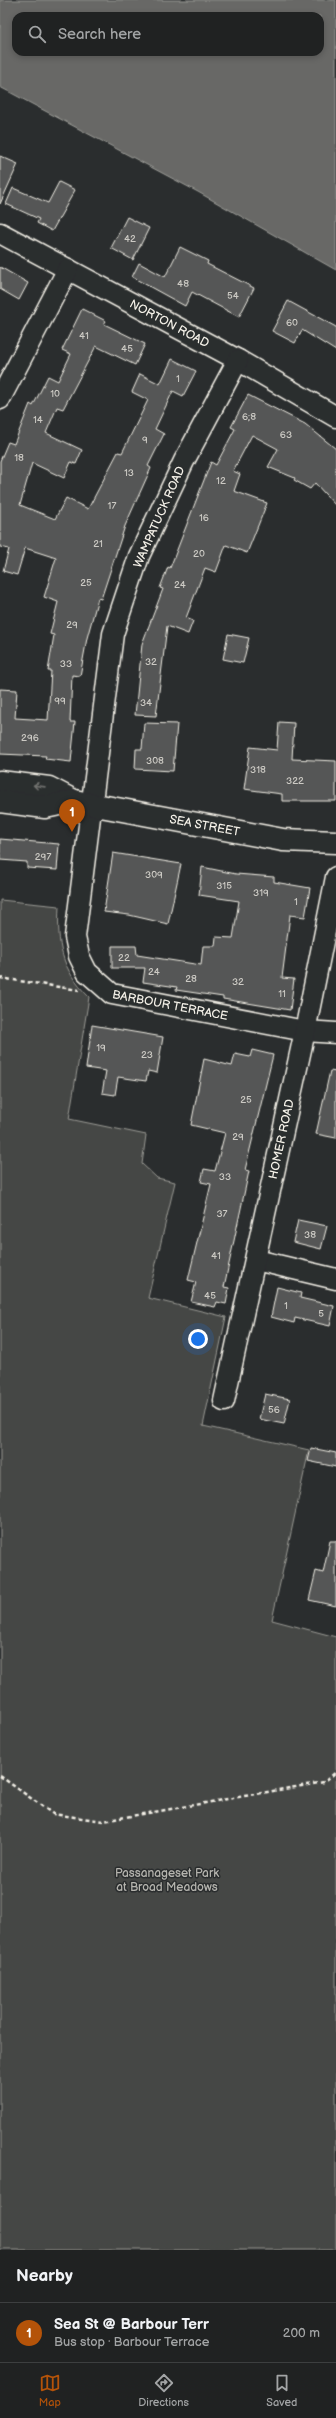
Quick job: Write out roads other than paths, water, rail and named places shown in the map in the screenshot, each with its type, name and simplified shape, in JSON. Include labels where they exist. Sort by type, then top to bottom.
[{"type":"main road","name":"SEA STREET","points":[[0,782],[49,788],[84,802],[283,840],[336,842]]},
{"type":"main road","name":"SEA STREET","points":[[0,801],[45,807],[84,802]]},
{"type":"street","name":"NORTON ROAD","points":[[0,233],[238,360],[336,417]]},
{"type":"street","points":[[0,399],[68,269]]},
{"type":"street","name":"WAMPATUCK ROAD","points":[[84,802],[110,656],[118,620],[139,556],[184,461],[238,360]]},
{"type":"street","name":"BARBOUR TERRACE","points":[[84,802],[75,937],[79,956],[87,972],[112,994],[305,1031],[336,1033]]},
{"type":"street","name":"HOMER ROAD","points":[[224,1401],[305,1031],[336,877]]},
{"type":"street","points":[[256,1260],[336,1279]]},
{"type":"place","name":"Sea St @ Barbour Terr","points":[[72,832]]},
{"type":"park label","name":"Passanageset Park at Broad Meadows","points":[[167,1880]]}]
